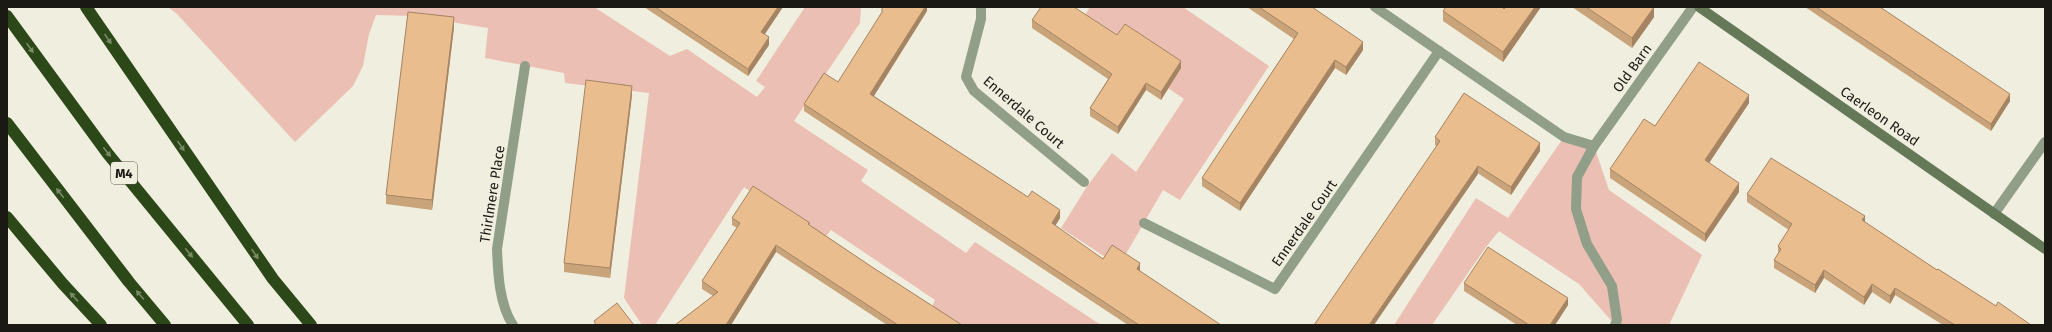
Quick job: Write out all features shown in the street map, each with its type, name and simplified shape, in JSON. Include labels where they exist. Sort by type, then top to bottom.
[{"type":"highway","points":[[86,7],[272,280],[311,325]]},
{"type":"highway","name":"M4","points":[[7,16],[108,154],[248,325]]},
{"type":"highway","points":[[7,123],[129,282],[165,325]]},
{"type":"highway","points":[[7,217],[63,284],[101,325]]},
{"type":"main road","name":"Caerleon Road","points":[[1699,7],[2045,249]]},
{"type":"street","name":"Ennerdale Court","points":[[981,7],[980,19],[966,77],[974,91],[1084,182]]},
{"type":"street","points":[[1375,7],[1564,137],[1594,146]]},
{"type":"street","name":"Old Barn","points":[[1616,325],[1617,320],[1612,286],[1587,244],[1576,209],[1578,176],[1594,146],[1693,7]]},
{"type":"street","name":"Ennerdale Court","points":[[1144,223],[1275,289],[1439,51]]},
{"type":"street","name":"Thirlmere Place","points":[[513,325],[508,317],[498,274],[497,249],[525,66]]},
{"type":"street","points":[[1994,214],[2045,142]]},
{"type":"shaded area","points":[[168,7],[594,7],[670,56],[687,49],[757,97],[765,87],[756,81],[805,7],[861,7],[860,23],[794,121],[868,170],[861,181],[966,253],[975,242],[1101,325],[950,325],[930,311],[935,300],[831,230],[823,240],[744,187],[655,325],[642,325],[624,298],[649,93],[565,83],[564,73],[485,58],[488,28],[413,16],[376,15],[369,34],[363,66],[353,86],[295,142],[177,14]]},
{"type":"shaded area","points":[[1090,7],[1183,7],[1269,66],[1180,200],[1163,190],[1119,266],[1061,228],[1088,185],[1112,153],[1136,172],[1184,99],[1078,26]]},
{"type":"shaded area","points":[[1564,137],[1594,146],[1609,190],[1702,255],[1669,325],[1615,325],[1579,284],[1499,231],[1486,247],[1432,325],[1394,325],[1476,198],[1508,218]]},
{"type":"building","points":[[655,7],[778,7],[761,32],[769,37],[748,69]]},
{"type":"building","points":[[882,7],[925,7],[870,94],[1028,197],[1032,191],[1060,210],[1052,223],[1103,259],[1112,245],[1140,263],[1137,269],[1221,325],[1139,325],[804,104],[824,73],[838,82],[882,12]]},
{"type":"building","points":[[1041,7],[1074,7],[1117,35],[1125,24],[1181,61],[1161,92],[1146,83],[1118,127],[1090,108],[1112,74],[1032,20]]},
{"type":"building","points":[[1259,7],[1312,7],[1363,42],[1346,67],[1335,60],[1240,203],[1202,178],[1298,33]]},
{"type":"building","points":[[1446,7],[1502,7],[1504,9],[1506,7],[1535,7],[1503,52],[1443,11]]},
{"type":"building","points":[[1586,7],[1654,7],[1632,38]]},
{"type":"building","points":[[1816,7],[1880,7],[2010,94],[1991,124]]},
{"type":"building","points":[[408,12],[454,17],[432,200],[386,195]]},
{"type":"building","points":[[1699,62],[1749,95],[1705,160],[1739,183],[1705,234],[1610,169],[1644,119],[1655,126]]},
{"type":"building","points":[[586,80],[632,86],[610,268],[564,263]]},
{"type":"building","points":[[1464,93],[1540,143],[1511,187],[1478,166],[1369,325],[1314,325],[1440,141],[1435,137]]},
{"type":"building","points":[[1771,158],[1865,216],[1862,220],[1937,270],[1938,269],[1996,306],[1998,302],[2031,325],[1955,325],[1895,288],[1890,296],[1872,284],[1864,297],[1824,270],[1815,285],[1774,260],[1781,249],[1778,246],[1792,224],[1747,194]]},
{"type":"building","points":[[753,186],[810,223],[808,224],[872,267],[962,325],[898,325],[776,245],[726,325],[675,325],[718,292],[702,281],[740,223],[732,218]]},
{"type":"building","points":[[1488,247],[1568,298],[1550,325],[1529,325],[1464,283]]},
{"type":"building","points":[[617,303],[634,325],[596,325],[594,321]]}]
